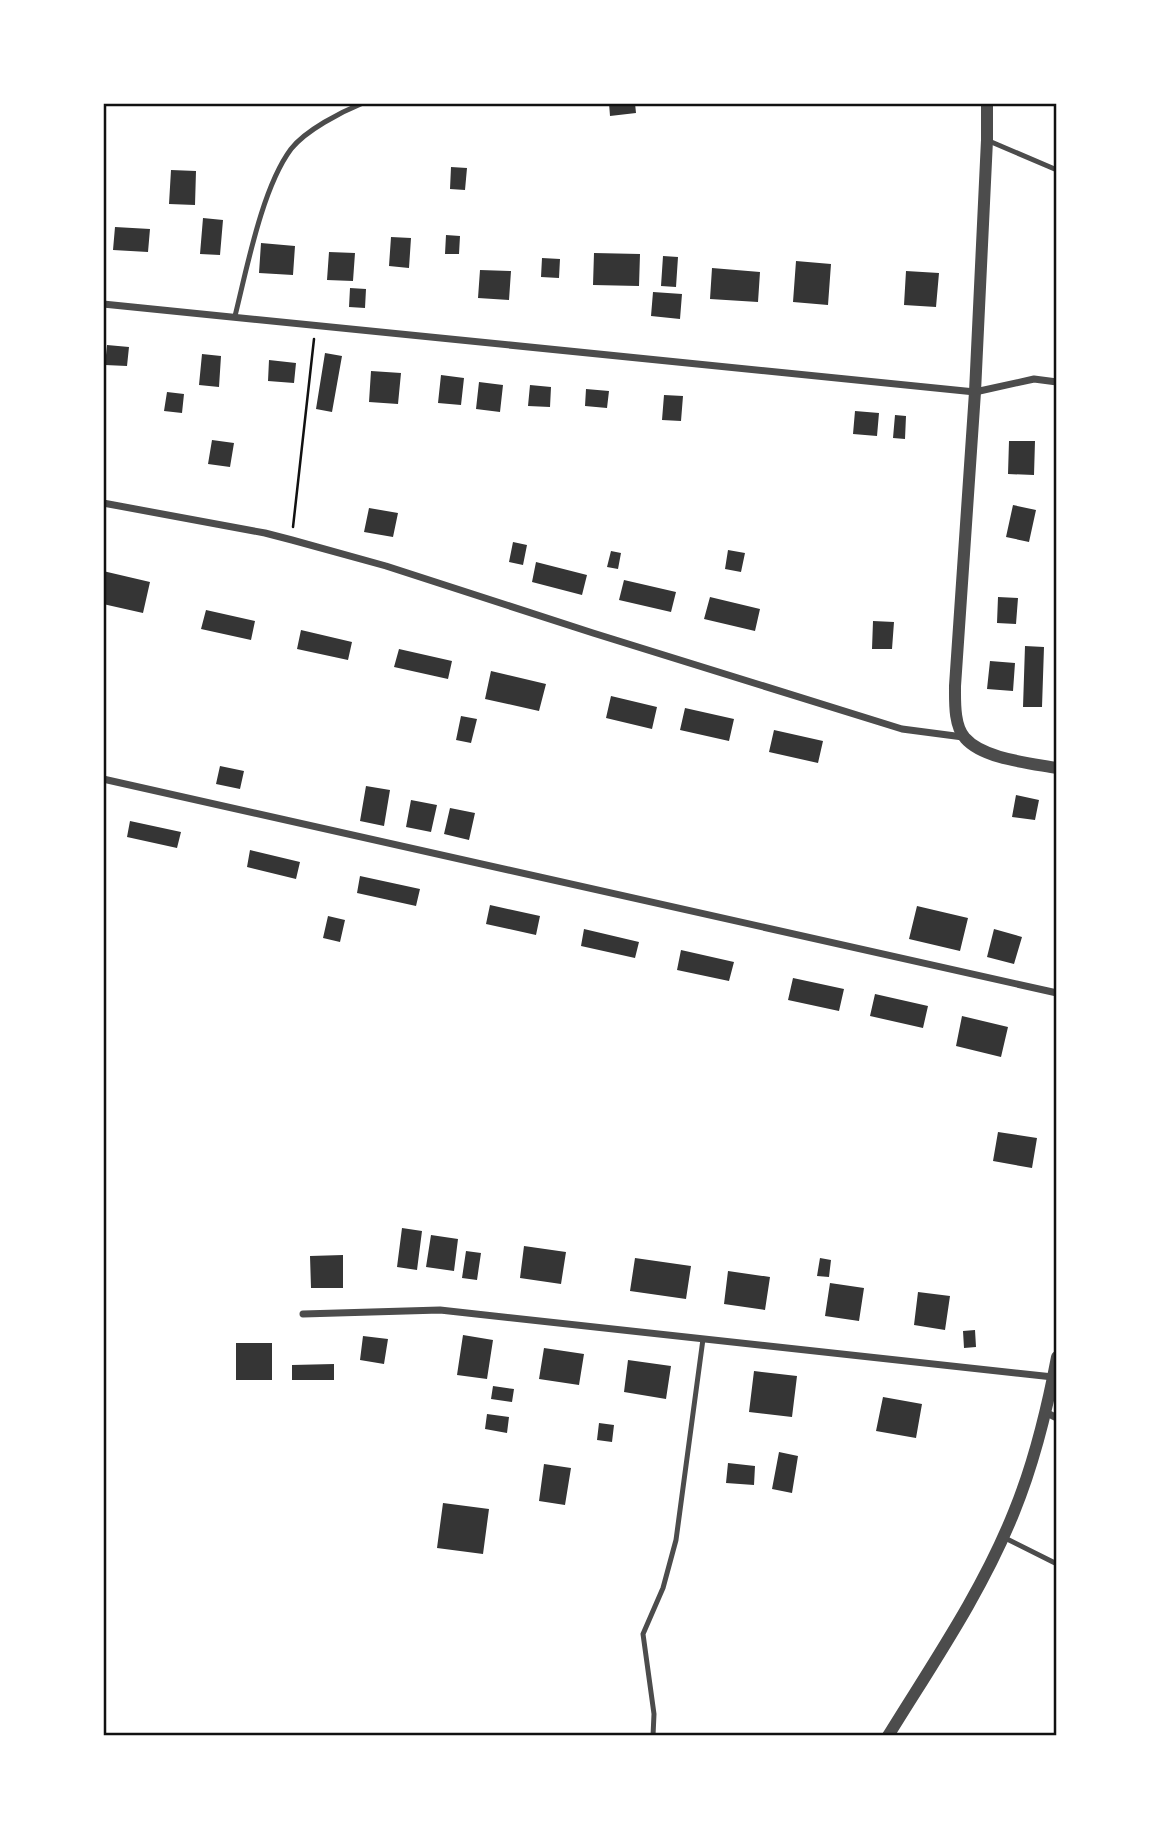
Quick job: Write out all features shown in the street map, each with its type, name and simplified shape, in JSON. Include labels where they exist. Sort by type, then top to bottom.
[{"type":"street","points":[[987,103],[975,392],[955,712],[963,737],[978,750],[1057,768]]},
{"type":"street","points":[[103,304],[975,392],[1034,379],[1057,382]]},
{"type":"street","points":[[103,503],[292,540],[386,566],[902,729],[963,737]]},
{"type":"street","points":[[103,779],[1057,993]]},
{"type":"street","points":[[303,1314],[440,1310],[1053,1377]]},
{"type":"street","points":[[888,1736],[968,1605],[1003,1537],[1051,1415],[1057,1357]]},
{"type":"lane","points":[[235,316],[265,206],[277,174],[292,148],[315,128],[363,103]]},
{"type":"lane","points":[[987,140],[1057,170]]},
{"type":"lane","points":[[653,1736],[654,1714],[643,1634],[663,1588],[676,1540],[703,1339]]},
{"type":"lane","points":[[1003,1537],[1057,1564]]},
{"type":"path","points":[[292,540],[316,324]]},
{"type":"building","points":[[609,103],[635,103],[636,113],[610,116]]},
{"type":"building","points":[[451,167],[467,168],[465,190],[450,189]]},
{"type":"building","points":[[171,170],[196,171],[195,205],[169,204]]},
{"type":"building","points":[[203,218],[223,220],[220,255],[200,254]]},
{"type":"building","points":[[115,227],[150,229],[148,252],[113,250]]},
{"type":"building","points":[[446,235],[460,236],[459,254],[445,254]]},
{"type":"building","points":[[391,237],[411,238],[409,268],[389,266]]},
{"type":"building","points":[[261,243],[295,246],[293,275],[259,273]]},
{"type":"building","points":[[329,252],[355,253],[353,281],[327,280]]},
{"type":"building","points":[[594,253],[640,254],[639,286],[593,285]]},
{"type":"building","points":[[663,256],[678,257],[676,287],[661,286]]},
{"type":"building","points":[[542,258],[560,259],[559,278],[541,277]]},
{"type":"building","points":[[796,261],[831,264],[828,305],[793,302]]},
{"type":"building","points":[[712,268],[760,272],[758,302],[710,299]]},
{"type":"building","points":[[480,270],[511,271],[509,300],[478,298]]},
{"type":"building","points":[[906,271],[939,273],[936,307],[904,305]]},
{"type":"building","points":[[350,288],[366,289],[365,308],[349,307]]},
{"type":"building","points":[[653,292],[682,294],[680,319],[651,316]]},
{"type":"building","points":[[107,345],[129,347],[127,366],[105,365]]},
{"type":"building","points":[[325,353],[342,356],[332,412],[316,409]]},
{"type":"building","points":[[202,354],[221,356],[219,387],[199,385]]},
{"type":"building","points":[[269,360],[296,363],[294,383],[268,381]]},
{"type":"building","points":[[371,371],[401,373],[398,404],[369,402]]},
{"type":"building","points":[[441,375],[464,378],[461,405],[438,403]]},
{"type":"building","points":[[479,382],[503,385],[500,412],[476,409]]},
{"type":"building","points":[[530,385],[551,387],[550,407],[528,406]]},
{"type":"building","points":[[586,389],[609,391],[607,408],[585,406]]},
{"type":"building","points":[[167,392],[184,394],[182,413],[164,411]]},
{"type":"building","points":[[664,395],[683,396],[681,421],[662,420]]},
{"type":"building","points":[[855,411],[879,413],[877,436],[853,434]]},
{"type":"building","points":[[895,415],[906,416],[905,439],[893,438]]},
{"type":"building","points":[[212,440],[234,443],[230,467],[208,464]]},
{"type":"building","points":[[1009,441],[1035,441],[1034,475],[1008,474]]},
{"type":"building","points":[[1013,505],[1036,510],[1029,542],[1006,537]]},
{"type":"building","points":[[369,508],[398,513],[393,537],[364,532]]},
{"type":"building","points":[[513,542],[527,545],[523,565],[509,562]]},
{"type":"building","points":[[728,550],[745,553],[741,572],[725,569]]},
{"type":"building","points":[[611,551],[621,553],[618,569],[607,567]]},
{"type":"building","points":[[536,562],[587,575],[582,595],[532,582]]},
{"type":"building","points":[[103,571],[150,582],[143,613],[103,604]]},
{"type":"building","points":[[624,580],[676,592],[671,612],[619,600]]},
{"type":"building","points":[[710,597],[760,609],[755,631],[704,619]]},
{"type":"building","points":[[998,597],[1018,598],[1016,624],[997,623]]},
{"type":"building","points":[[206,610],[255,621],[251,640],[201,629]]},
{"type":"building","points":[[873,621],[894,622],[892,649],[872,649]]},
{"type":"building","points":[[301,630],[352,642],[348,660],[297,649]]},
{"type":"building","points":[[1025,646],[1044,647],[1042,707],[1023,707]]},
{"type":"building","points":[[399,649],[452,661],[448,679],[394,667]]},
{"type":"building","points":[[990,661],[1015,663],[1013,691],[987,689]]},
{"type":"building","points":[[491,671],[546,684],[539,711],[485,699]]},
{"type":"building","points":[[611,696],[657,707],[652,729],[606,718]]},
{"type":"building","points":[[685,708],[734,719],[729,741],[680,730]]},
{"type":"building","points":[[461,716],[477,719],[471,743],[456,740]]},
{"type":"building","points":[[774,730],[823,741],[818,763],[769,752]]},
{"type":"building","points":[[220,766],[244,771],[240,789],[216,784]]},
{"type":"building","points":[[366,786],[390,790],[384,826],[360,821]]},
{"type":"building","points":[[1016,795],[1039,800],[1035,820],[1012,817]]},
{"type":"building","points":[[411,800],[437,805],[431,832],[406,827]]},
{"type":"building","points":[[450,808],[475,813],[469,840],[444,834]]},
{"type":"building","points":[[130,821],[181,832],[177,848],[127,837]]},
{"type":"building","points":[[250,850],[300,862],[296,879],[247,867]]},
{"type":"building","points":[[360,876],[420,889],[416,906],[357,893]]},
{"type":"building","points":[[490,905],[540,916],[536,935],[486,924]]},
{"type":"building","points":[[917,906],[968,918],[960,951],[909,939]]},
{"type":"building","points":[[328,916],[345,920],[340,942],[323,938]]},
{"type":"building","points":[[584,929],[639,942],[635,958],[581,946]]},
{"type":"building","points":[[994,929],[1022,937],[1014,964],[987,957]]},
{"type":"building","points":[[681,950],[734,962],[729,981],[677,970]]},
{"type":"building","points":[[793,978],[844,989],[839,1011],[788,1000]]},
{"type":"building","points":[[875,994],[928,1006],[923,1028],[870,1016]]},
{"type":"building","points":[[962,1016],[1008,1027],[1001,1057],[956,1046]]},
{"type":"building","points":[[998,1132],[1037,1138],[1032,1168],[993,1161]]},
{"type":"building","points":[[402,1228],[422,1231],[417,1270],[397,1267]]},
{"type":"building","points":[[431,1235],[458,1239],[454,1271],[426,1267]]},
{"type":"building","points":[[524,1246],[566,1252],[561,1284],[520,1278]]},
{"type":"building","points":[[466,1251],[481,1253],[477,1280],[462,1278]]},
{"type":"building","points":[[343,1255],[343,1288],[311,1288],[310,1256]]},
{"type":"building","points":[[635,1258],[691,1266],[686,1299],[630,1291]]},
{"type":"building","points":[[820,1258],[831,1260],[829,1277],[817,1276]]},
{"type":"building","points":[[728,1271],[770,1277],[765,1310],[724,1304]]},
{"type":"building","points":[[830,1283],[864,1288],[859,1321],[825,1316]]},
{"type":"building","points":[[918,1292],[950,1296],[945,1330],[914,1325]]},
{"type":"building","points":[[975,1330],[976,1347],[964,1348],[963,1331]]},
{"type":"building","points":[[463,1335],[493,1340],[487,1379],[457,1375]]},
{"type":"building","points":[[363,1336],[388,1339],[384,1364],[360,1360]]},
{"type":"building","points":[[236,1343],[272,1343],[272,1380],[236,1380]]},
{"type":"building","points":[[544,1348],[584,1354],[579,1385],[539,1379]]},
{"type":"building","points":[[628,1360],[671,1366],[666,1399],[624,1392]]},
{"type":"building","points":[[334,1364],[334,1380],[292,1380],[292,1365]]},
{"type":"building","points":[[754,1371],[797,1376],[792,1417],[749,1412]]},
{"type":"building","points":[[493,1386],[514,1389],[512,1402],[491,1399]]},
{"type":"building","points":[[883,1397],[922,1404],[916,1438],[876,1431]]},
{"type":"building","points":[[487,1414],[509,1417],[507,1433],[485,1429]]},
{"type":"building","points":[[599,1423],[614,1425],[612,1442],[597,1440]]},
{"type":"building","points":[[779,1452],[798,1456],[792,1493],[772,1489]]},
{"type":"building","points":[[728,1463],[755,1466],[754,1485],[726,1483]]},
{"type":"building","points":[[544,1464],[571,1468],[565,1505],[539,1501]]},
{"type":"building","points":[[443,1503],[489,1509],[483,1554],[437,1548]]}]
